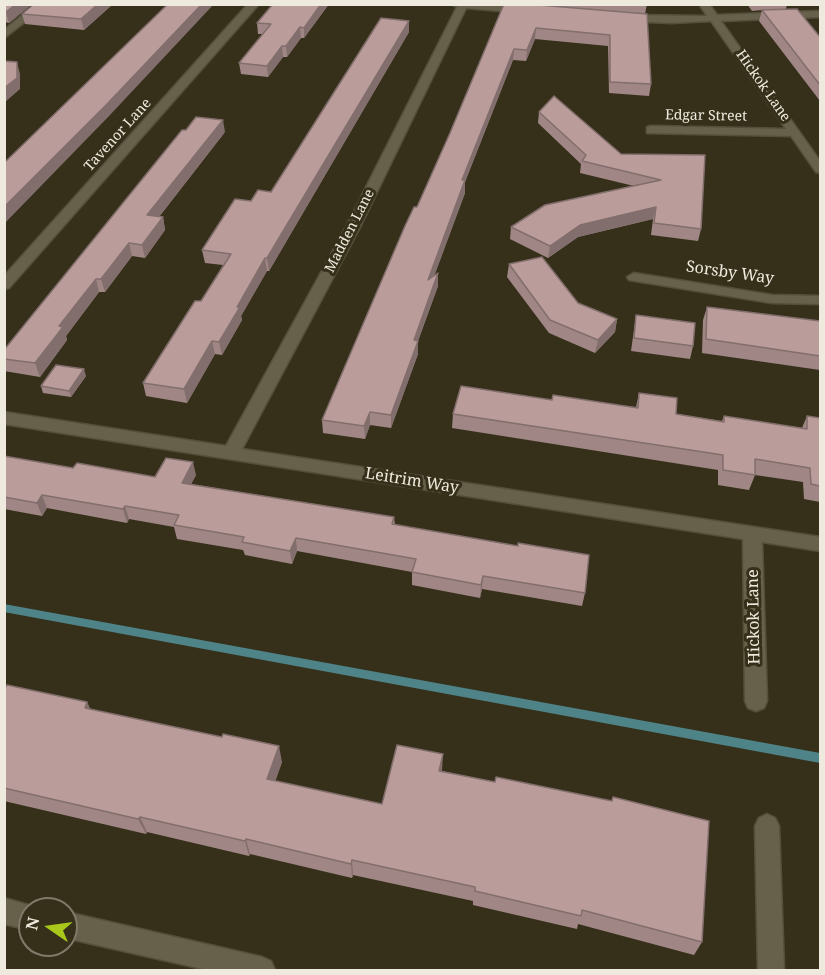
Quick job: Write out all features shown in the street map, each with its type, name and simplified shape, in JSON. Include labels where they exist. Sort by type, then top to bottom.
[{"type":"street","points":[[4,35],[43,4]]},
{"type":"street","name":"Tavenor Lane","points":[[4,285],[254,4]]},
{"type":"street","points":[[456,4],[534,11]]},
{"type":"street","name":"Hickok Lane","points":[[705,4],[820,168]]},
{"type":"street","name":"Madden Lane","points":[[231,453],[353,227],[463,5]]},
{"type":"street","points":[[618,18],[651,20],[820,14]]},
{"type":"street","name":"Edgar Street","points":[[651,130],[795,133]]},
{"type":"street","name":"Sorsby Way","points":[[634,277],[772,298],[820,300]]},
{"type":"street","name":"Leitrim Way","points":[[4,418],[820,544]]},
{"type":"street","name":"Hickok Lane","points":[[752,534],[756,700]]},
{"type":"street","points":[[767,826],[771,970]]},
{"type":"street","points":[[78,928],[210,965],[262,970]]},
{"type":"building","points":[[4,4],[16,4],[4,12]]},
{"type":"building","points":[[34,4],[98,4],[81,19],[22,14]]},
{"type":"building","points":[[168,4],[202,4],[108,103],[4,207],[4,163]]},
{"type":"building","points":[[273,4],[321,4],[304,28],[300,27],[267,66],[239,63],[271,24],[257,23]]},
{"type":"building","points":[[504,4],[647,14],[651,84],[610,82],[610,35],[536,28],[527,50],[514,49],[462,180],[465,180],[428,280],[438,273],[414,340],[418,341],[391,415],[370,412],[364,426],[322,420],[405,226],[414,207],[417,207],[450,133]]},
{"type":"building","points":[[797,9],[820,37],[820,85],[762,10]]},
{"type":"building","points":[[381,18],[409,21],[265,258],[219,342],[212,341],[184,389],[143,383],[195,301],[201,301],[231,254],[202,250],[235,199],[251,201],[258,190],[271,192]]},
{"type":"building","points":[[4,61],[17,62],[17,78],[4,88]]},
{"type":"building","points":[[554,96],[621,154],[705,155],[701,229],[654,223],[656,207],[580,225],[550,246],[511,227],[545,205],[661,180],[582,161],[586,155],[539,112]]},
{"type":"building","points":[[196,117],[223,120],[147,215],[163,217],[142,245],[129,243],[101,279],[96,279],[59,326],[63,327],[35,363],[4,359],[4,350],[182,130],[186,130]]},
{"type":"building","points":[[542,257],[578,303],[617,319],[598,340],[550,320],[509,264]]},
{"type":"building","points":[[707,307],[820,321],[820,356],[706,339]]},
{"type":"building","points":[[636,315],[695,323],[693,346],[634,338]]},
{"type":"building","points":[[56,365],[84,369],[69,391],[41,386]]},
{"type":"building","points":[[461,386],[552,400],[553,395],[638,408],[639,393],[677,398],[676,414],[724,422],[724,416],[807,429],[807,416],[820,418],[820,486],[811,484],[810,468],[755,459],[755,475],[723,470],[723,455],[453,414]]},
{"type":"building","points":[[4,456],[73,468],[77,463],[155,477],[166,458],[193,462],[182,483],[394,517],[392,524],[518,546],[518,543],[589,555],[585,593],[483,576],[481,585],[412,572],[416,559],[296,538],[290,551],[242,542],[244,537],[174,525],[179,515],[125,506],[123,509],[42,495],[37,503],[4,497]]},
{"type":"building","points":[[7,685],[87,702],[85,708],[222,737],[223,734],[279,746],[267,779],[382,804],[397,745],[443,754],[439,771],[495,782],[496,777],[612,801],[613,797],[709,821],[702,942],[582,910],[581,916],[475,891],[475,887],[352,860],[351,864],[246,839],[245,841],[140,817],[138,819],[4,788],[4,689]]},
{"type":"waterway","points":[[4,608],[820,758]]}]
